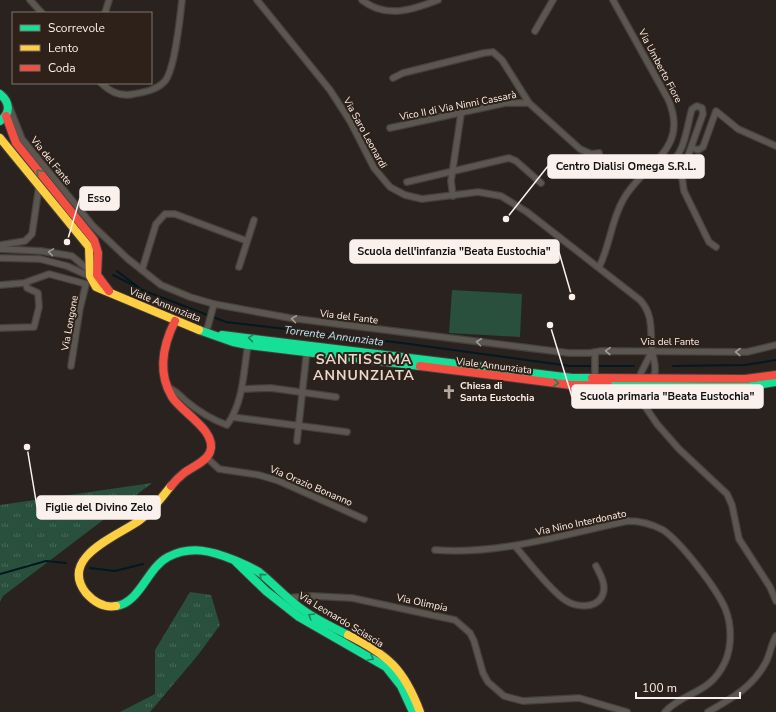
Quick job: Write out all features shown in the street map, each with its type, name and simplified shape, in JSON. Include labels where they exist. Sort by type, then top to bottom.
[{"type":"main road","points":[[0,94],[6,99],[9,106],[3,119],[16,143],[94,240],[97,248],[92,274]]},
{"type":"main road","points":[[0,138],[89,247],[92,274],[96,287]]},
{"type":"main road","points":[[92,274],[111,293]]},
{"type":"main road","name":"Viale Annunziata","points":[[96,287],[175,321],[209,331],[307,350]]},
{"type":"main road","points":[[175,321],[166,338],[162,353],[163,374],[166,387],[180,408],[206,432],[210,446],[206,457]]},
{"type":"main road","name":"Viale Annunziata","points":[[209,331],[233,342],[248,346],[307,350],[572,382],[637,382]]},
{"type":"main road","name":"Viale Annunziata","points":[[649,383],[745,379],[776,375]]},
{"type":"main road","name":"Viale Annunziata","points":[[572,382],[595,376],[649,383],[746,387],[776,382]]},
{"type":"main road","name":"Via Leonardo Sciascia","points":[[206,457],[181,476],[142,518],[86,556],[80,564],[79,576],[86,592],[96,602],[108,607],[114,607],[129,600],[158,564],[177,553],[192,550],[208,550],[221,554],[248,565],[282,599],[303,611],[330,631],[354,644],[391,672],[405,692],[413,712]]},
{"type":"main road","name":"Via Leonardo Sciascia","points":[[354,644],[377,652],[396,667],[411,689],[420,712]]},
{"type":"street","points":[[30,0],[41,12]]},
{"type":"street","points":[[105,12],[109,0]]},
{"type":"street","points":[[102,84],[111,91],[123,95],[144,93],[157,87],[166,80],[171,69],[182,0]]},
{"type":"street","name":"Via Saro Leonardi","points":[[257,0],[262,3],[330,90],[350,121],[374,168],[384,182],[397,192],[413,198],[431,199],[486,192],[508,200],[527,212],[636,295],[644,304],[651,318],[652,351],[655,360],[655,374],[649,383],[643,398],[646,407]]},
{"type":"street","points":[[362,0],[377,8],[390,12],[414,8],[438,0]]},
{"type":"street","points":[[534,32],[553,0]]},
{"type":"street","name":"Via Umberto Fiore","points":[[599,267],[623,199],[630,189],[658,161],[671,139],[674,126],[673,111],[668,99],[613,0]]},
{"type":"street","points":[[393,78],[402,73],[484,52],[493,52],[502,60],[529,103],[580,149],[591,154],[599,153]]},
{"type":"street","name":"Vico II di Via Ninni Cassarà","points":[[390,128],[505,104],[529,103]]},
{"type":"street","name":"Via del Fante","points":[[9,106],[22,139],[93,226],[109,242],[161,285],[214,307],[569,353],[595,354],[652,351],[747,352],[776,345]]},
{"type":"street","points":[[658,161],[668,163],[674,159],[686,136],[692,109],[700,106],[704,111],[684,167],[682,184],[709,242],[716,247]]},
{"type":"street","points":[[692,148],[698,150],[703,147],[716,111],[738,129],[776,146]]},
{"type":"street","points":[[453,196],[451,181],[461,114]]},
{"type":"street","points":[[408,182],[453,170],[509,158],[516,161],[541,183]]},
{"type":"street","points":[[0,245],[25,241],[32,234],[39,186]]},
{"type":"street","points":[[142,270],[156,224],[162,216],[168,214],[175,214],[247,241]]},
{"type":"street","points":[[239,267],[254,220]]},
{"type":"street","points":[[87,231],[109,242]]},
{"type":"street","points":[[76,258],[85,254],[89,247]]},
{"type":"street","points":[[0,249],[41,251],[76,258],[92,274]]},
{"type":"street","points":[[0,258],[40,259],[92,274]]},
{"type":"street","points":[[75,270],[86,284]]},
{"type":"street","points":[[0,285],[26,283],[49,274],[96,287]]},
{"type":"street","points":[[0,328],[34,327],[39,307],[38,293],[27,288],[26,283]]},
{"type":"street","name":"Via Longone","points":[[71,366],[80,308],[86,284]]},
{"type":"street","points":[[209,331],[214,307]]},
{"type":"street","points":[[166,387],[174,390],[186,401],[217,422],[227,425],[232,417],[243,389],[248,346]]},
{"type":"street","points":[[297,441],[307,350]]},
{"type":"street","points":[[652,351],[637,382],[638,396],[657,424],[679,449],[727,494],[732,505],[739,538],[770,587],[776,601]]},
{"type":"street","points":[[595,354],[595,376]]},
{"type":"street","points":[[243,389],[271,388],[303,391],[336,397]]},
{"type":"street","points":[[232,417],[298,427],[346,432]]},
{"type":"street","name":"Via Orazio Bonanno","points":[[206,457],[219,469],[259,475],[279,481],[364,519]]},
{"type":"street","name":"Via Nino Interdonato","points":[[435,550],[479,550],[515,546],[628,521],[638,521],[663,530],[681,546],[715,591],[725,609],[730,633],[729,649],[718,674],[710,683],[670,707],[665,712]]},
{"type":"street","points":[[515,546],[556,592],[565,600],[581,606],[595,603],[602,596],[604,586],[596,566]]},
{"type":"street","name":"Via Olimpia","points":[[282,599],[312,596],[352,598],[455,620],[463,626],[472,637],[483,673],[488,682],[504,696],[523,701],[579,698],[627,712]]},
{"type":"street","points":[[708,712],[737,695],[752,682],[766,661],[776,636]]},
{"type":"green space","points":[[452,290],[522,294],[520,337],[449,333]]},
{"type":"green space","points":[[152,483],[3,596],[0,602],[0,505]]},
{"type":"green space","points":[[190,592],[211,595],[220,625],[198,655],[150,712],[120,712],[155,694],[155,650]]},
{"type":"waterway","name":"Torrente Annunziata","points":[[117,271],[142,290],[226,322],[402,343],[570,366],[634,366]]},
{"type":"waterway","name":"Torrente Annunziata","points":[[113,275],[137,287]]},
{"type":"waterway","name":"Torrente Annunziata","points":[[673,366],[745,365],[776,360]]},
{"type":"waterway","points":[[0,574],[46,561],[66,563]]},
{"type":"waterway","points":[[90,568],[115,571],[143,564]]},
{"type":"traffic: fast","points":[[0,94],[6,100],[8,108],[6,115],[0,121]]},
{"type":"traffic: fast","points":[[199,330],[233,342],[248,345],[420,366]]},
{"type":"traffic: fast","points":[[222,335],[572,378],[592,378]]},
{"type":"traffic: fast","points":[[608,385],[745,387],[776,382]]},
{"type":"traffic: fast","points":[[116,606],[131,599],[154,569],[168,557],[177,553],[193,550],[210,552],[244,564],[256,570],[303,610],[348,635]]},
{"type":"traffic: fast","points":[[236,562],[266,591],[299,617],[386,667],[401,686],[413,712]]},
{"type":"traffic: slow","points":[[0,138],[89,247],[90,276],[96,287],[199,330]]},
{"type":"traffic: slow","points":[[116,606],[107,606],[96,602],[86,593],[79,580],[80,569],[85,558],[94,549],[140,520],[171,486]]},
{"type":"traffic: slow","points":[[348,635],[374,649],[393,665],[408,685],[420,712]]},
{"type":"traffic: jam","points":[[6,116],[16,143],[94,240],[98,253],[97,275],[109,291]]},
{"type":"traffic: jam","points":[[171,486],[184,473],[208,456],[211,444],[204,429],[172,397],[164,378],[163,359],[167,339],[175,321]]},
{"type":"traffic: jam","points":[[420,366],[571,385],[608,385]]},
{"type":"traffic: jam","points":[[592,378],[745,379],[776,375]]},
{"type":"place","name":"Centro Dialisi Omega S.R.L.","points":[[506,219]]},
{"type":"place","name":"Esso","points":[[67,242]]},
{"type":"place","name":"Scuola dell'infanzia \"Beata Eustochia\"","points":[[572,297]]},
{"type":"place","name":"Scuola primaria \"Beata Eustochia\"","points":[[550,325]]},
{"type":"place","name":"Chiesa di Santa Eustochia","points":[[449,392]]},
{"type":"place","name":"Figlie del Divino Zelo","points":[[27,447]]},
{"type":"district","name":"SANTISSIMA ANNUNZIATA","points":[[364,368]]}]
